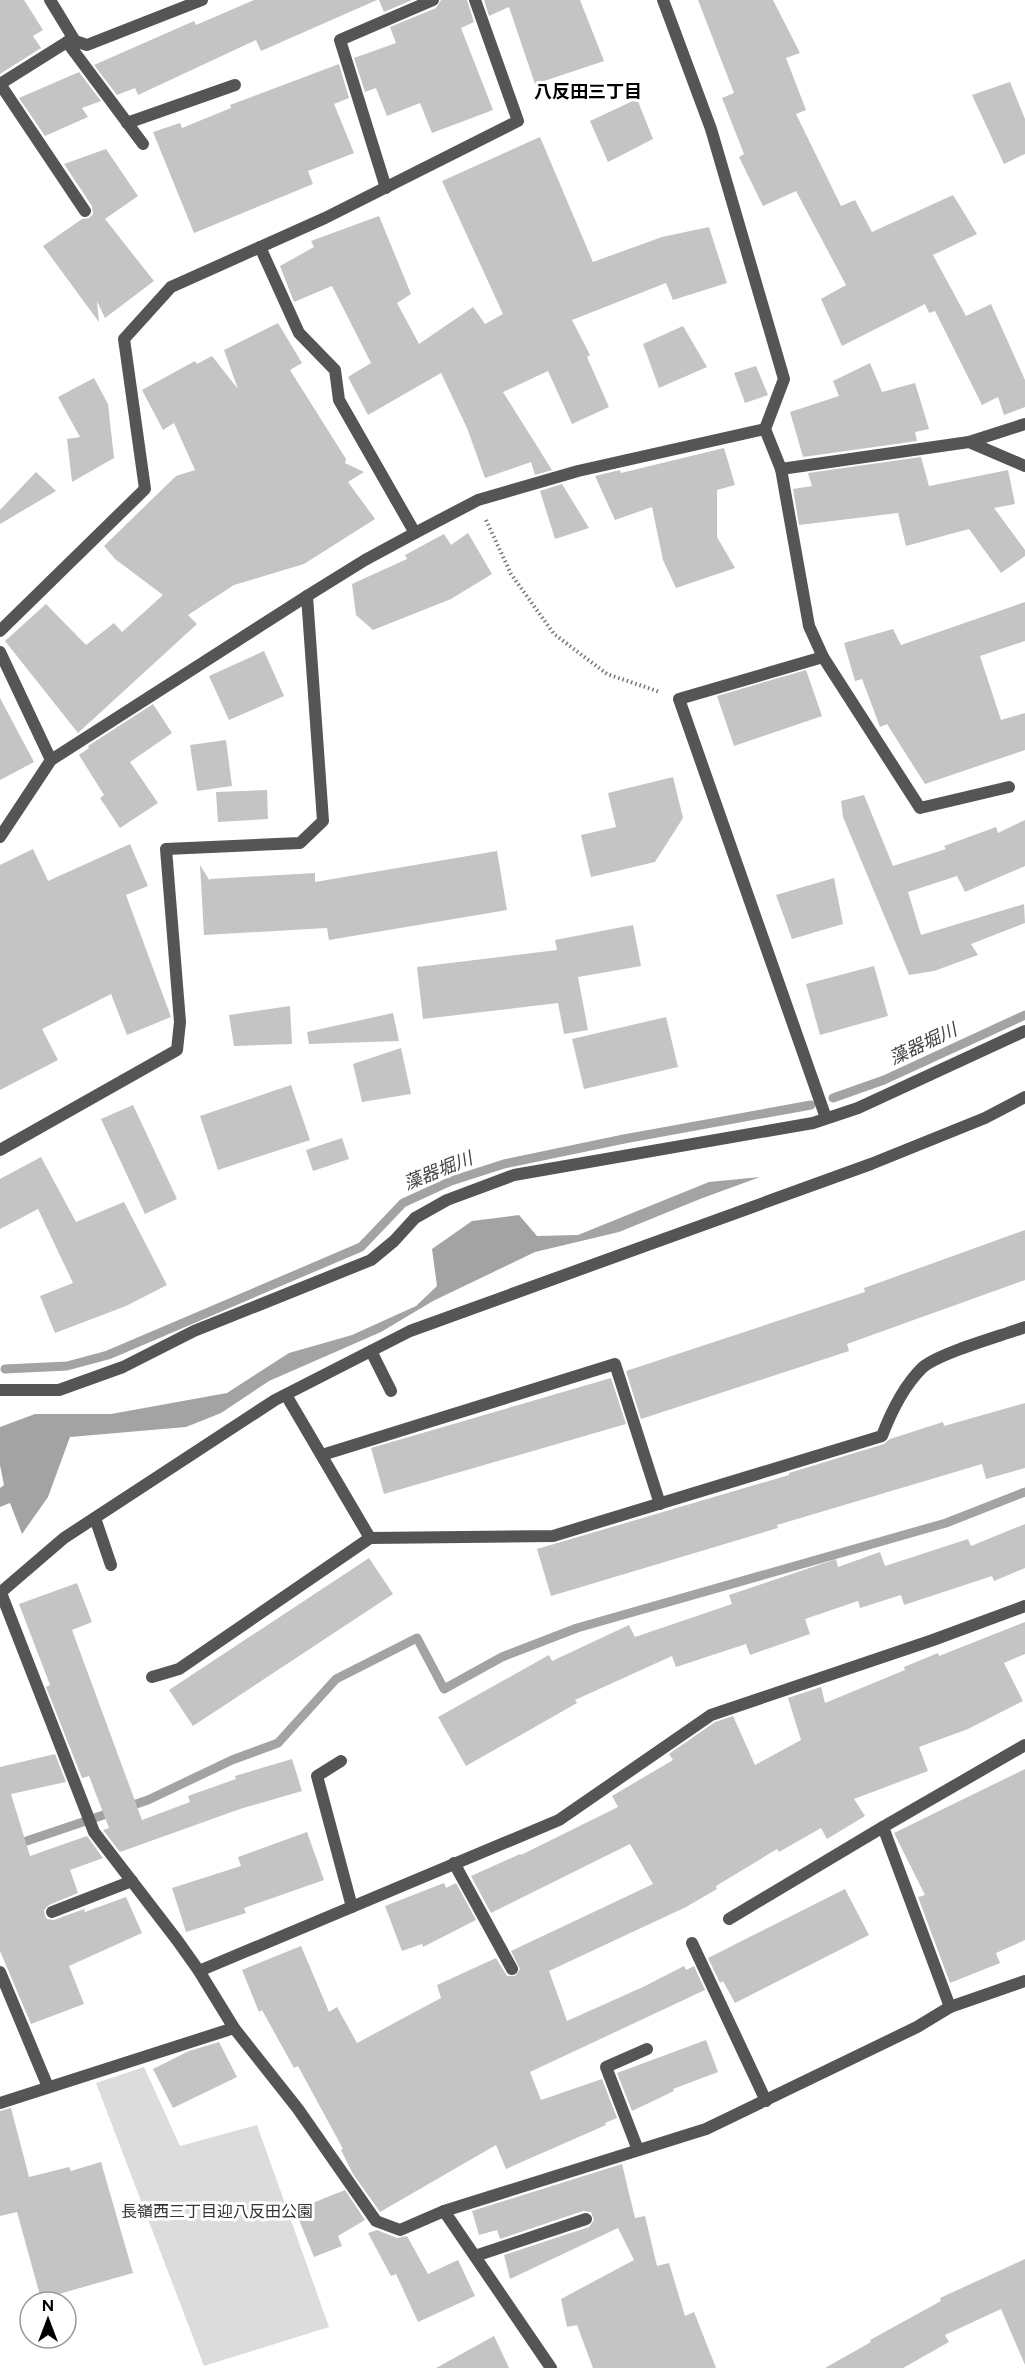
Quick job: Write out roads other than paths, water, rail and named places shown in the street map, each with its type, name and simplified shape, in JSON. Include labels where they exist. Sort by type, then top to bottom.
[{"type":"street","points":[[50,0],[71,42],[143,144]]},
{"type":"street","points":[[85,211],[0,84],[71,42],[87,45],[202,0]]},
{"type":"street","points":[[386,188],[340,40],[433,0]]},
{"type":"street","points":[[0,632],[145,489],[124,339],[171,287],[386,188],[518,121],[475,0]]},
{"type":"street","points":[[663,0],[711,129],[784,379],[765,429],[781,469],[809,626],[823,657],[920,808],[1009,787]]},
{"type":"street","points":[[127,123],[235,85]]},
{"type":"street","points":[[260,247],[299,333],[335,370],[339,400],[415,533]]},
{"type":"street","points":[[781,469],[969,442],[1025,424]]},
{"type":"street","points":[[0,837],[51,760],[307,596],[365,560],[415,533],[477,500],[578,471],[765,429]]},
{"type":"street","points":[[969,442],[1025,466]]},
{"type":"street","points":[[0,1150],[177,1050],[180,1022],[166,849],[300,843],[323,821],[307,596]]},
{"type":"street","points":[[0,652],[51,760]]},
{"type":"street","points":[[823,657],[679,699],[826,1118]]},
{"type":"street","points":[[0,1390],[59,1390],[123,1367],[194,1331],[371,1260],[394,1241],[415,1218],[447,1200],[514,1175],[813,1123],[869,1103],[1025,1031]]},
{"type":"street","points":[[1025,1097],[986,1118],[871,1164],[410,1331],[286,1395],[64,1538],[0,1592],[94,1832],[199,1971],[234,2028],[298,2109],[376,2221],[400,2230],[444,2211],[706,2130],[917,2027],[950,2007],[1025,1981]]},
{"type":"street","points":[[152,1677],[179,1669],[370,1538],[553,1536],[882,1436],[897,1401],[922,1368],[935,1359],[1025,1327]]},
{"type":"street","points":[[371,1351],[392,1391]]},
{"type":"street","points":[[322,1455],[615,1364],[660,1504]]},
{"type":"street","points":[[286,1395],[370,1538]]},
{"type":"street","points":[[95,1518],[111,1565]]},
{"type":"street","points":[[199,1971],[559,1820],[711,1715],[933,1640],[1025,1606]]},
{"type":"street","points":[[729,1919],[1025,1745]]},
{"type":"street","points":[[341,1761],[317,1776],[352,1907]]},
{"type":"street","points":[[883,1827],[950,2007]]},
{"type":"street","points":[[454,1863],[512,1969]]},
{"type":"street","points":[[52,1912],[132,1881]]},
{"type":"street","points":[[692,1942],[765,2101]]},
{"type":"street","points":[[0,1971],[48,2087]]},
{"type":"street","points":[[0,2103],[234,2028]]},
{"type":"street","points":[[638,2150],[606,2067],[647,2049]]},
{"type":"street","points":[[444,2211],[551,2368]]},
{"type":"street","points":[[475,2256],[586,2219]]},
{"type":"waterway","name":"藻器堀川","points":[[833,1098],[884,1080],[1025,1015]]},
{"type":"waterway","name":"藻器堀川","points":[[5,1369],[67,1366],[108,1355],[361,1247],[403,1203],[451,1181],[504,1164],[624,1139],[811,1105]]},
{"type":"waterway","points":[[0,1850],[148,1800],[232,1760],[278,1743],[336,1679],[417,1638],[444,1689],[502,1657],[577,1628],[946,1523],[1025,1492]]},
{"type":"district","name":"八反田三丁目","points":[[588,92]]},
{"type":"park label","name":"長嶺西三丁目迎八反田公園","points":[[217,2211]]}]
